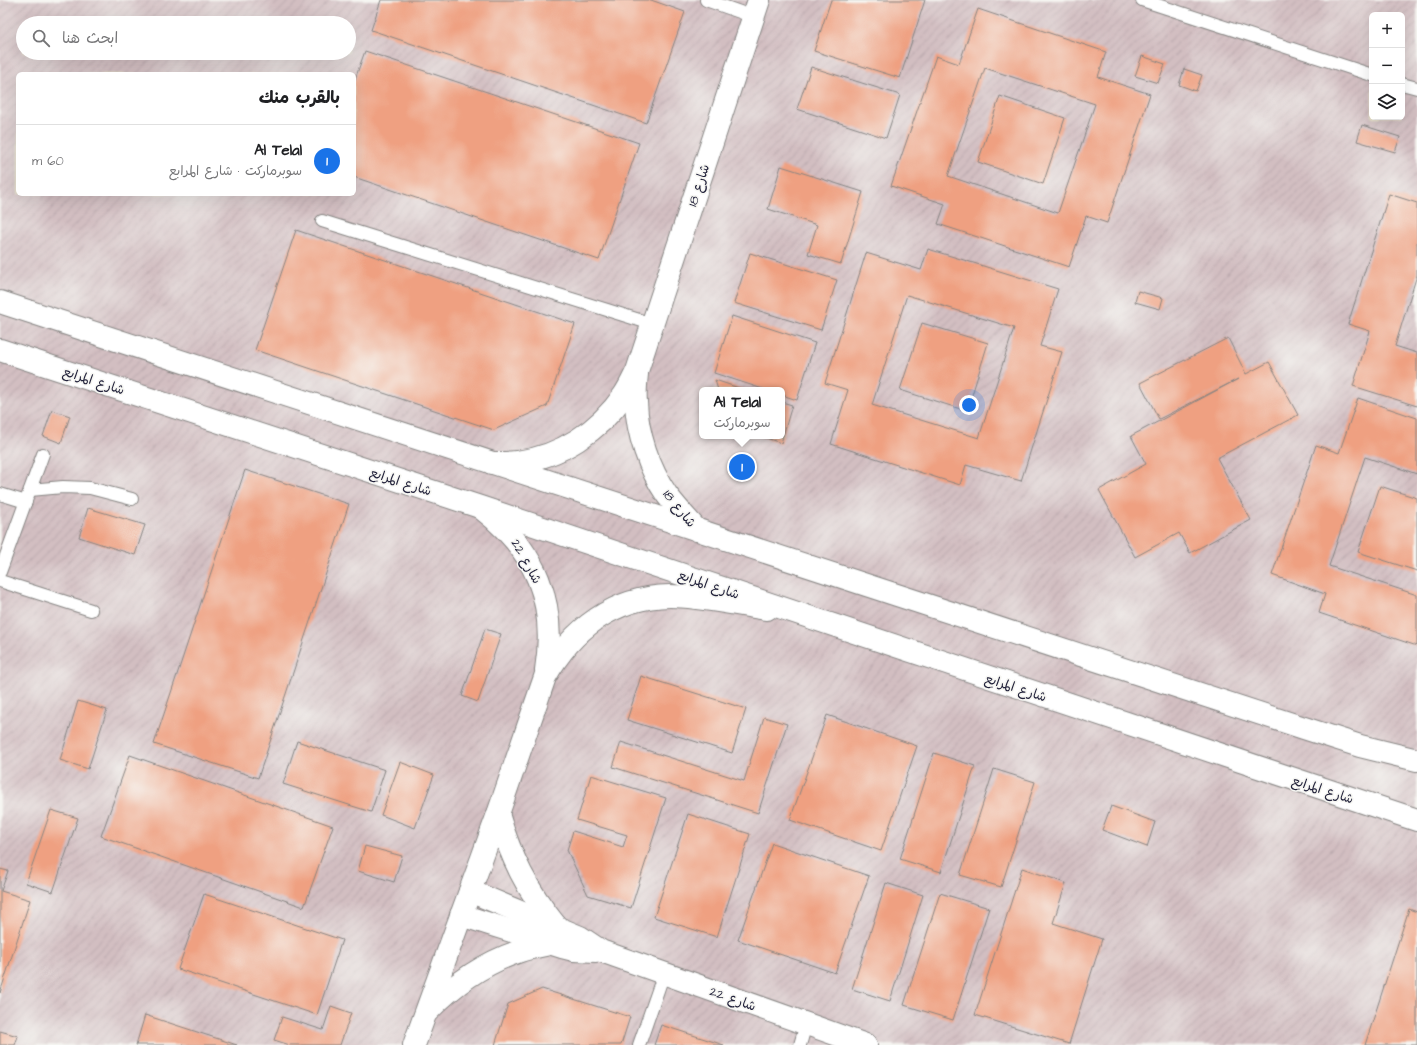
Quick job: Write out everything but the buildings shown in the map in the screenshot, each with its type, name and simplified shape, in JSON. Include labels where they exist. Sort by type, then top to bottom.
[{"type":"main road","name":"شارع 18","points":[[491,463],[517,462],[543,456],[567,446],[583,436],[608,415],[624,394],[637,371],[756,8]]},
{"type":"main road","points":[[0,302],[1304,728],[1360,746],[1417,760]]},
{"type":"main road","name":"شارع المرابع","points":[[0,350],[480,507],[1417,820]]},
{"type":"main road","name":"شارع 18","points":[[637,371],[636,402],[639,426],[645,450],[654,472],[666,493],[697,530]]},
{"type":"main road","name":"شارع 22","points":[[414,1045],[498,814],[545,677],[550,640],[546,603],[533,567],[511,534],[480,507]]},
{"type":"main road","name":"شارع 22","points":[[545,677],[564,647],[581,630],[605,613],[636,601],[653,597],[686,597],[798,614]]},
{"type":"main road","name":"شارع 22","points":[[498,814],[515,862],[527,886],[541,907],[553,936]]},
{"type":"main road","name":"شارع 22","points":[[470,891],[553,936]]},
{"type":"main road","name":"شارع 22","points":[[461,915],[553,936],[580,938],[602,951],[866,1045]]},
{"type":"main road","name":"شارع 22","points":[[424,1017],[444,995],[467,976],[493,962],[553,936]]},
{"type":"lane","points":[[706,0],[756,8]]},
{"type":"lane","points":[[1142,0],[1369,74]]},
{"type":"lane","points":[[1405,85],[1417,88]]},
{"type":"lane","points":[[322,220],[652,324]]},
{"type":"lane","points":[[0,572],[43,454]]},
{"type":"lane","points":[[30,490],[62,487],[90,488],[132,499]]},
{"type":"lane","points":[[0,494],[26,502]]},
{"type":"lane","points":[[0,581],[91,610]]},
{"type":"lane","points":[[639,1045],[664,973]]},
{"type":"lane","points":[[800,1045],[806,1024]]},
{"type":"shaded area","points":[[0,0],[1417,0],[1417,1045],[0,1045]]},
{"type":"place","name":"Al Telal","points":[[742,467]]}]
